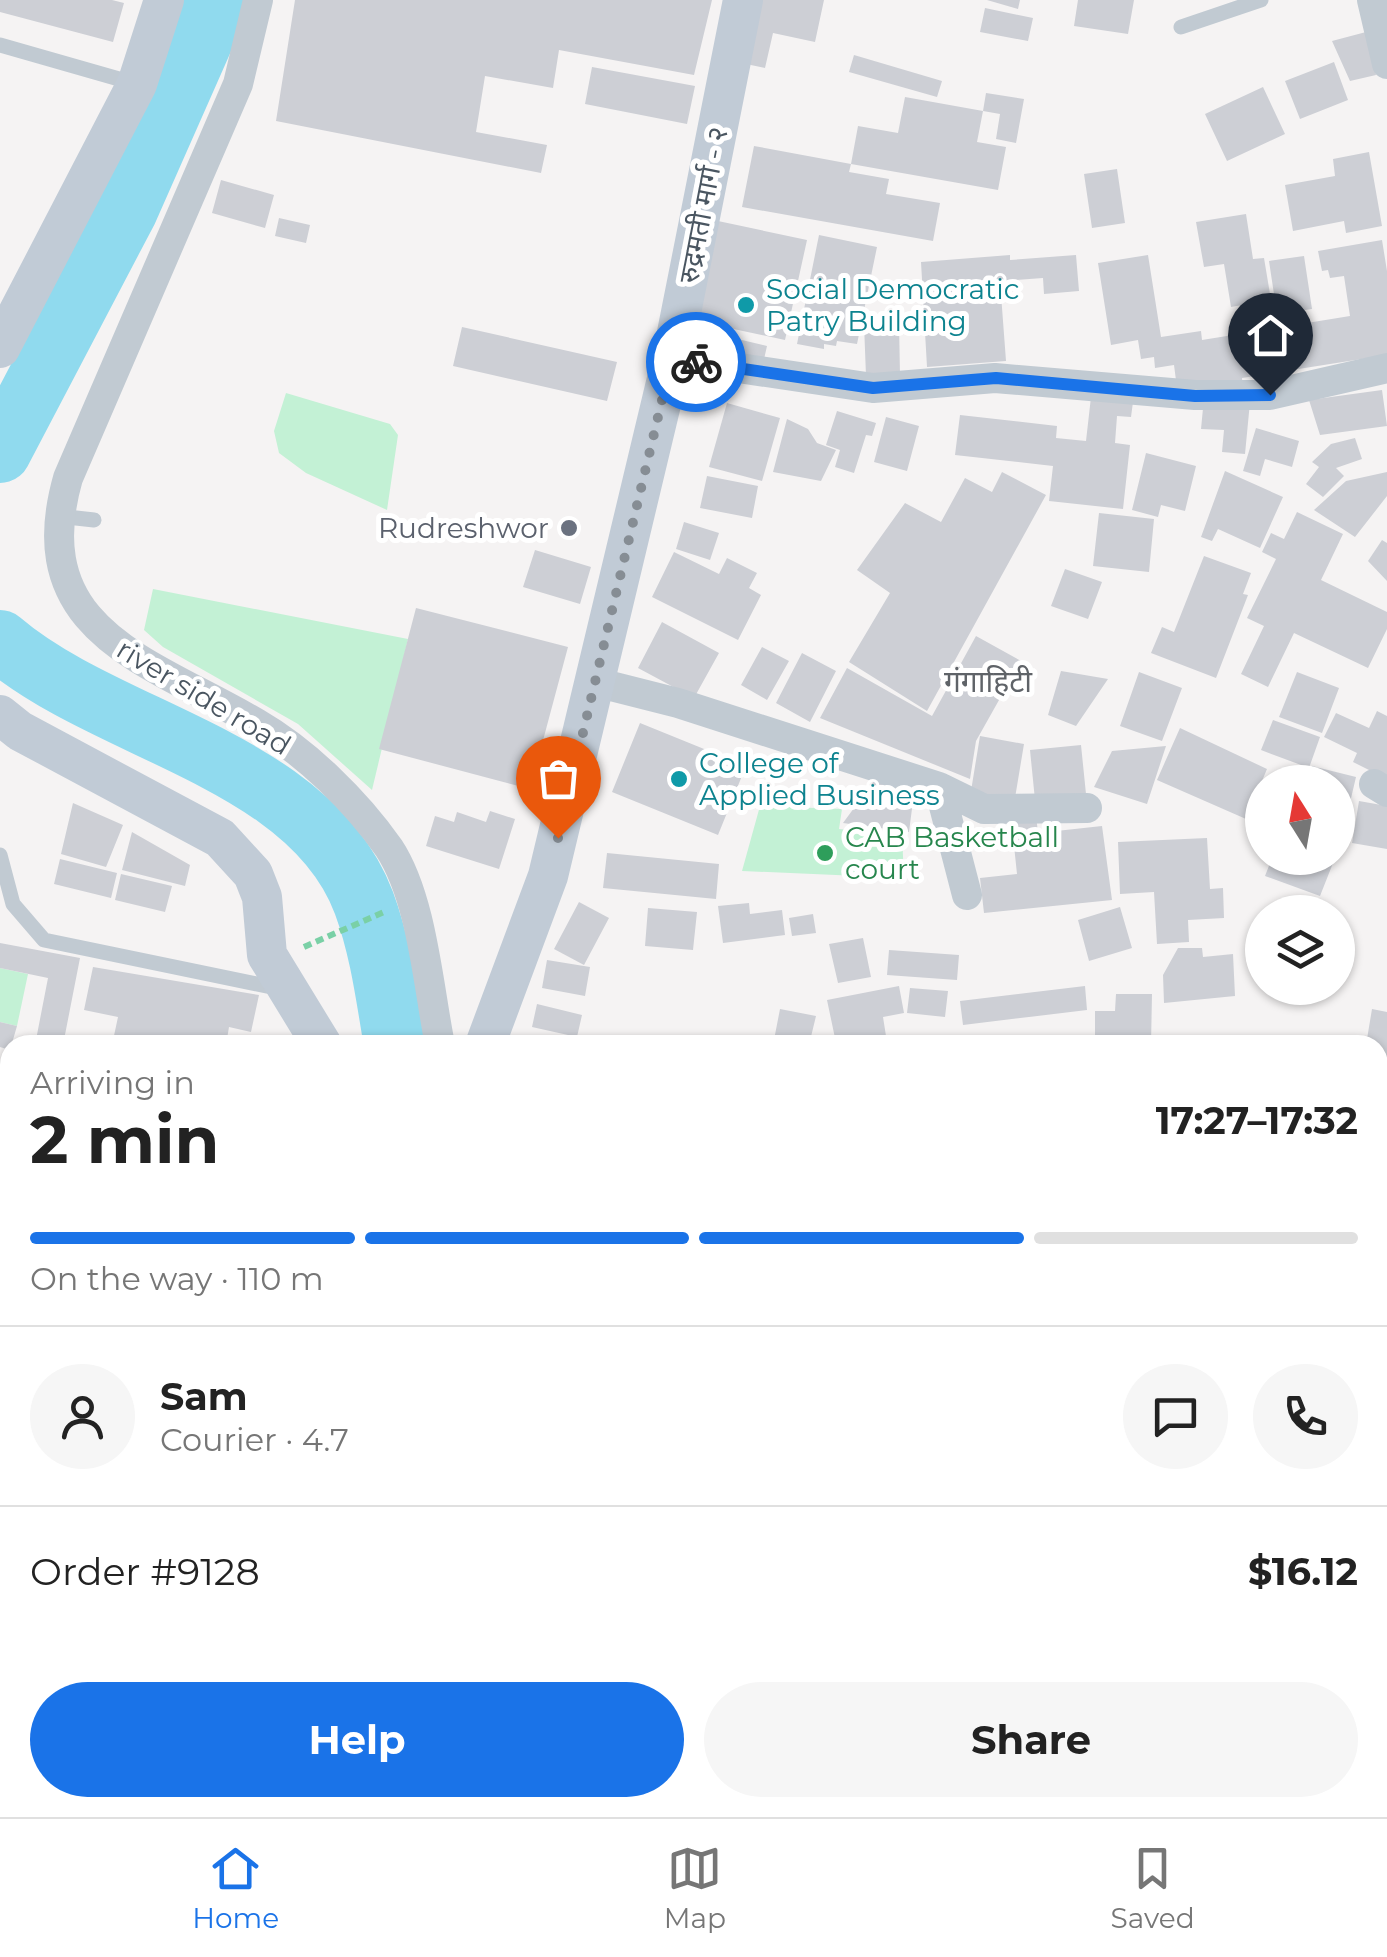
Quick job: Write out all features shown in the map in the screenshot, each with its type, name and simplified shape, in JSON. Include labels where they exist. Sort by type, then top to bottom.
[{"type":"street","points":[[0,348],[137,84],[164,0]]},
{"type":"street","name":"river side road","points":[[258,0],[238,84],[68,478],[57,516],[58,549],[65,577],[98,632],[125,654],[259,725],[308,761],[386,844],[403,870],[438,1035]]},
{"type":"street","name":"रुद्रमती मार्ग ‍- २","points":[[489,1035],[548,876],[672,358],[744,0]]},
{"type":"street","points":[[1372,0],[1387,64]]},
{"type":"street","points":[[672,358],[873,388],[996,378],[1195,396],[1270,395],[1387,368]]},
{"type":"street","points":[[595,682],[678,703],[939,787],[984,809],[1088,808]]},
{"type":"street","points":[[0,715],[20,731],[220,838],[253,874],[262,897],[267,955],[285,990],[318,1035]]},
{"type":"street","points":[[939,787],[968,895]]},
{"type":"lane","points":[[1182,27],[1261,0]]},
{"type":"lane","points":[[0,45],[137,84]]},
{"type":"lane","points":[[57,516],[94,520]]},
{"type":"lane","points":[[0,855],[12,904],[44,940],[285,990]]},
{"type":"path","points":[[309,945],[392,908]]},
{"type":"green space","points":[[286,393],[390,424],[398,435],[387,510],[306,473],[279,453],[274,431]]},
{"type":"green space","points":[[153,589],[408,639],[372,790],[298,724],[163,647],[144,630]]},
{"type":"green space","name":"CAB Basketball court","points":[[760,806],[842,809],[839,829],[902,835],[904,878],[742,871]]},
{"type":"green space","points":[[0,968],[28,974],[17,1026],[0,1022]]},
{"type":"building","points":[[0,0],[124,3],[113,42],[0,12]]},
{"type":"building","points":[[295,0],[712,0],[694,75],[559,50],[553,88],[485,76],[476,132],[547,145],[541,173],[276,121]]},
{"type":"building","points":[[760,0],[824,0],[815,42],[773,33],[765,68],[746,64]]},
{"type":"building","points":[[987,0],[1020,0],[1018,9]]},
{"type":"building","points":[[1078,0],[1134,0],[1128,34],[1074,26]]},
{"type":"building","points":[[985,8],[1033,18],[1028,41],[980,32]]},
{"type":"building","points":[[1366,32],[1376,75],[1350,81],[1332,41]]},
{"type":"building","points":[[854,55],[942,81],[937,97],[849,72]]},
{"type":"building","points":[[1334,62],[1348,100],[1300,119],[1285,81]]},
{"type":"building","points":[[592,67],[695,86],[687,124],[585,104]]},
{"type":"building","points":[[1263,87],[1285,134],[1227,161],[1205,114]]},
{"type":"building","points":[[986,93],[1024,99],[1016,143],[996,139],[1000,114],[983,111]]},
{"type":"building","points":[[905,97],[983,111],[977,142],[1006,147],[998,190],[851,164],[858,126],[898,133]]},
{"type":"building","points":[[754,146],[851,164],[849,172],[889,179],[886,194],[940,203],[933,241],[742,207]]},
{"type":"building","points":[[1369,152],[1382,226],[1346,233],[1344,221],[1293,231],[1285,185],[1335,176],[1333,159]]},
{"type":"building","points":[[1117,169],[1125,223],[1092,228],[1084,174]]},
{"type":"building","points":[[221,180],[274,195],[265,228],[212,213]]},
{"type":"building","points":[[1246,214],[1253,259],[1264,258],[1271,300],[1231,307],[1224,264],[1204,267],[1196,222]]},
{"type":"building","points":[[279,218],[310,225],[306,243],[275,236]]},
{"type":"building","points":[[718,221],[807,240],[785,340],[696,321]]},
{"type":"building","points":[[819,235],[877,247],[857,344],[837,341],[836,346],[824,344],[824,349],[797,344]]},
{"type":"building","points":[[1382,240],[1387,271],[1387,355],[1242,378],[1243,388],[1227,391],[1225,380],[1177,388],[1174,365],[1155,368],[1154,357],[1141,359],[1138,340],[1111,345],[1098,263],[1148,255],[1161,337],[1201,331],[1202,340],[1350,316],[1344,276],[1330,278],[1328,270],[1322,271],[1318,251]]},
{"type":"building","points":[[1010,255],[1010,260],[1076,255],[1079,291],[1044,294],[1043,278],[1000,281],[1006,361],[927,367],[921,262]]},
{"type":"building","points":[[1304,256],[1312,309],[1277,314],[1269,261]]},
{"type":"building","points":[[899,323],[900,375],[866,376],[864,324]]},
{"type":"building","points":[[462,327],[617,362],[607,401],[453,366]]},
{"type":"building","points":[[704,331],[767,346],[762,368],[699,352]]},
{"type":"building","points":[[1382,390],[1387,426],[1320,435],[1309,400]]},
{"type":"building","points":[[1091,397],[1133,402],[1131,417],[1117,416],[1115,443],[1130,445],[1123,509],[1049,501],[1053,466],[955,455],[960,415],[1057,426],[1056,438],[1086,441]]},
{"type":"building","points":[[1204,398],[1250,402],[1245,454],[1222,452],[1224,430],[1201,429]]},
{"type":"building","points":[[727,403],[780,418],[762,481],[709,467]]},
{"type":"building","points":[[837,411],[876,423],[872,436],[866,435],[854,473],[835,467],[840,450],[826,445]]},
{"type":"building","points":[[886,417],[919,426],[907,471],[874,462]]},
{"type":"building","points":[[787,419],[808,429],[817,443],[836,450],[821,481],[773,472]]},
{"type":"building","points":[[1256,428],[1299,441],[1292,467],[1265,459],[1260,476],[1243,471]]},
{"type":"building","points":[[1355,438],[1362,459],[1336,468],[1344,476],[1323,497],[1306,484],[1319,467],[1312,462],[1331,444]]},
{"type":"building","points":[[1146,453],[1196,466],[1185,511],[1161,505],[1158,517],[1132,510]]},
{"type":"building","points":[[1225,471],[1283,497],[1260,548],[1218,529],[1212,541],[1201,537]]},
{"type":"building","points":[[1002,472],[1046,495],[927,711],[849,662],[890,593],[857,570],[905,503],[941,522],[965,478],[992,492]]},
{"type":"building","points":[[1387,472],[1387,496],[1355,537],[1314,510],[1346,481]]},
{"type":"building","points":[[707,476],[758,486],[752,518],[700,508]]},
{"type":"building","points":[[1297,512],[1343,534],[1321,580],[1387,612],[1387,629],[1368,668],[1294,633],[1268,687],[1241,674],[1264,626],[1247,618],[1276,559],[1262,552],[1271,533],[1284,539]]},
{"type":"building","points":[[1099,513],[1154,519],[1149,572],[1093,566]]},
{"type":"building","points":[[684,522],[719,533],[710,560],[676,549]]},
{"type":"building","points":[[1382,540],[1387,543],[1387,581],[1368,561]]},
{"type":"building","points":[[535,550],[591,567],[580,604],[523,587]]},
{"type":"building","points":[[674,552],[719,574],[727,558],[757,573],[749,588],[761,595],[738,640],[652,597]]},
{"type":"building","points":[[1204,556],[1251,573],[1243,594],[1248,595],[1216,678],[1151,653],[1162,627],[1174,632]]},
{"type":"building","points":[[1065,569],[1102,582],[1088,619],[1051,606]]},
{"type":"building","points":[[416,608],[568,647],[530,789],[379,749]]},
{"type":"building","points":[[662,622],[719,653],[694,698],[638,668]]},
{"type":"building","points":[[976,636],[1021,661],[976,741],[970,779],[820,718],[847,668],[932,716]]},
{"type":"building","points":[[762,647],[789,661],[767,700],[741,685]]},
{"type":"building","points":[[802,653],[836,671],[810,722],[776,703]]},
{"type":"building","points":[[1061,671],[1108,679],[1076,726],[1048,715]]},
{"type":"building","points":[[1139,672],[1182,688],[1162,741],[1120,726]]},
{"type":"building","points":[[1297,672],[1339,688],[1322,733],[1279,717]]},
{"type":"building","points":[[1377,711],[1387,716],[1387,779],[1353,762],[1357,753],[1324,737],[1336,713],[1369,728]]},
{"type":"building","points":[[1273,720],[1320,737],[1310,765],[1261,750]]},
{"type":"building","name":"College of Applied Business","points":[[640,723],[746,766],[718,835],[612,792]]},
{"type":"building","points":[[1180,728],[1259,765],[1245,765],[1245,819],[1157,780]]},
{"type":"building","points":[[980,736],[1024,744],[1014,804],[970,797]]},
{"type":"building","points":[[1081,745],[1086,794],[1035,800],[1030,750]]},
{"type":"building","points":[[1166,746],[1147,804],[1094,787],[1112,751]]},
{"type":"building","points":[[876,778],[914,793],[909,832],[843,823]]},
{"type":"building","points":[[1359,801],[1387,806],[1387,849],[1355,844]]},
{"type":"building","points":[[73,803],[123,825],[106,867],[61,854]]},
{"type":"building","points":[[490,811],[515,819],[499,869],[426,846],[435,816],[454,822],[457,812],[486,822]]},
{"type":"building","points":[[1036,815],[1038,833],[1102,826],[1112,900],[984,913],[980,878],[1017,874],[1011,817]]},
{"type":"building","points":[[132,832],[190,865],[185,886],[122,870]]},
{"type":"building","points":[[1207,838],[1210,889],[1223,888],[1224,918],[1188,920],[1189,942],[1157,944],[1154,892],[1120,894],[1118,842]]},
{"type":"building","points":[[607,853],[719,864],[716,899],[603,888]]},
{"type":"building","points":[[60,859],[117,873],[111,898],[54,884]]},
{"type":"building","points":[[121,874],[172,886],[165,912],[115,900]]},
{"type":"building","points":[[1265,875],[1328,875],[1320,895]]},
{"type":"building","points":[[579,902],[609,918],[584,965],[554,949]]},
{"type":"building","points":[[749,903],[750,914],[782,910],[785,935],[723,943],[718,906]]},
{"type":"building","points":[[1120,907],[1132,948],[1089,961],[1078,920]]},
{"type":"building","points":[[648,908],[697,912],[693,950],[645,946]]},
{"type":"building","points":[[813,914],[816,933],[792,936],[789,918]]},
{"type":"building","points":[[863,938],[871,977],[838,983],[829,944]]},
{"type":"building","points":[[0,943],[80,958],[65,1035],[37,1035],[48,978],[0,968]]},
{"type":"building","points":[[1178,948],[1202,948],[1203,957],[1233,954],[1235,996],[1164,1003],[1163,975]]},
{"type":"building","points":[[889,950],[959,955],[957,980],[887,975]]},
{"type":"building","points":[[547,960],[590,967],[585,996],[542,988]]},
{"type":"building","points":[[93,967],[259,995],[251,1032],[229,1027],[228,1035],[114,1035],[118,1017],[84,1010]]},
{"type":"building","points":[[899,986],[904,1013],[883,1017],[886,1035],[834,1035],[827,1000]]},
{"type":"building","points":[[1085,986],[1087,1010],[963,1025],[960,1001]]},
{"type":"building","points":[[910,988],[948,991],[945,1017],[907,1013]]},
{"type":"building","points":[[1116,994],[1152,994],[1151,1035],[1095,1035],[1095,1011],[1115,1011]]},
{"type":"building","points":[[537,1004],[582,1015],[577,1035],[532,1027]]},
{"type":"building","points":[[780,1009],[816,1016],[811,1035],[775,1035]]},
{"type":"building","points":[[1372,1009],[1387,1012],[1387,1035],[1368,1035]]},
{"type":"building","points":[[0,1022],[17,1026],[14,1035],[0,1035]]},
{"type":"waterway","points":[[0,452],[127,210],[207,29],[215,0]]},
{"type":"waterway","points":[[0,641],[44,673],[202,752],[253,781],[299,814],[337,854],[364,903],[379,956],[393,1035]]},
{"type":"way so far","points":[[558,838],[672,358],[696,362]]},
{"type":"place","name":"Social Democratic Patry Building","points":[[746,305]]},
{"type":"place","name":"Rudreshwor","points":[[569,528]]},
{"type":"place","name":"College of Applied Business","points":[[679,779]]},
{"type":"place","name":"CAB Basketball court","points":[[825,853]]},
{"type":"district","name":"गंगाहिटी","points":[[988,682]]},
{"type":"route","points":[[696,362],[770,376],[873,388],[996,378],[1195,396],[1270,395]]}]
